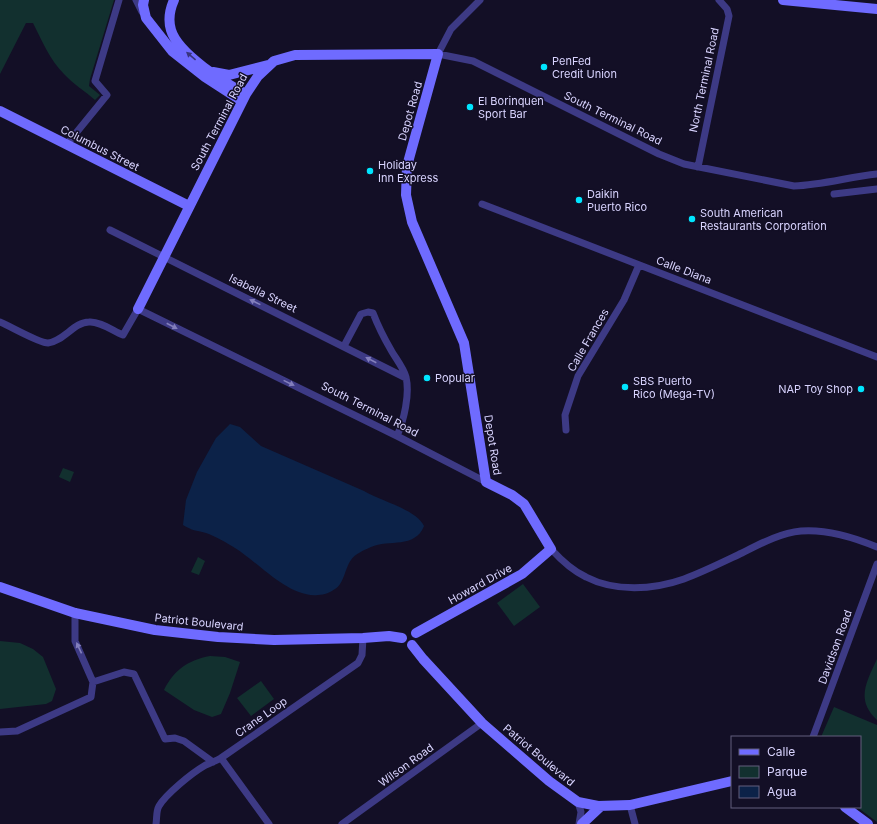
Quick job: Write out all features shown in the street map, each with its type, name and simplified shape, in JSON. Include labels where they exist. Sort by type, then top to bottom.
[{"type":"street","points":[[67,144],[107,95],[95,81],[119,0]]},
{"type":"street","points":[[136,0],[139,8],[146,18],[172,50],[205,77],[244,98]]},
{"type":"street","points":[[144,0],[143,5],[146,18]]},
{"type":"street","points":[[174,0],[169,25],[175,39],[188,54],[234,87],[244,98]]},
{"type":"street","points":[[438,54],[451,29],[480,0]]},
{"type":"street","name":"North Terminal Road","points":[[698,167],[729,16],[727,9],[719,0]]},
{"type":"street","points":[[783,0],[877,8]]},
{"type":"street","name":"South Terminal Road","points":[[486,482],[398,436],[138,309],[244,98],[258,76],[274,61],[295,55],[438,54],[473,62],[659,154],[684,164],[794,186],[808,186],[877,174]]},
{"type":"street","name":"Depot Road","points":[[438,54],[407,166],[406,195],[412,222],[464,343],[486,482],[512,495],[524,504],[551,549],[562,561],[585,577],[602,584],[622,587],[648,587],[683,579],[776,537],[800,531],[832,532],[854,538],[877,548]]},
{"type":"street","points":[[210,71],[229,75],[270,65]]},
{"type":"street","name":"Columbus Street","points":[[0,111],[189,206]]},
{"type":"street","points":[[834,194],[877,190]]},
{"type":"street","name":"Calle Diana","points":[[482,204],[877,357]]},
{"type":"street","name":"Isabella Street","points":[[110,230],[406,378]]},
{"type":"street","name":"Calle Frances","points":[[566,430],[565,415],[578,376],[624,300],[639,265]]},
{"type":"street","points":[[0,322],[48,343],[58,339],[81,324],[89,322],[98,323],[123,335],[138,309]]},
{"type":"street","points":[[344,346],[361,314],[368,312],[372,313],[403,369],[406,378],[404,414],[398,436]]},
{"type":"street","name":"Howard Drive","points":[[416,633],[522,574],[551,549]]},
{"type":"street","name":"Davidson Road","points":[[813,736],[877,564]]},
{"type":"street","name":"Patriot Boulevard","points":[[0,587],[75,612],[155,630],[218,637],[274,640],[389,636],[402,638]]},
{"type":"street","points":[[0,732],[17,731],[91,696],[93,682],[75,641],[75,612]]},
{"type":"street","points":[[407,631],[412,631],[416,633],[417,640],[412,645],[405,644],[402,638],[404,633],[407,631]]},
{"type":"street","name":"Crane Loop","points":[[156,824],[157,810],[160,805],[174,790],[196,772],[221,758],[358,663],[362,655],[362,638]]},
{"type":"street","name":"Patriot Boulevard","points":[[412,645],[482,723],[549,781],[578,802],[602,806],[630,805],[731,781]]},
{"type":"street","points":[[93,682],[124,672],[134,674],[165,739],[175,738],[184,741],[213,762]]},
{"type":"street","name":"Wilson Road","points":[[342,824],[482,723]]},
{"type":"street","points":[[221,758],[268,824]]},
{"type":"street","points":[[578,802],[581,812],[579,824]]},
{"type":"street","points":[[630,805],[635,824]]},
{"type":"street","points":[[582,824],[602,806]]},
{"type":"street","points":[[847,808],[868,824]]},
{"type":"green space","points":[[0,0],[114,0],[90,79],[89,86],[100,95],[95,100],[71,81],[59,69],[33,23],[26,23],[0,74]]},
{"type":"green space","points":[[63,468],[74,472],[70,482],[59,477]]},
{"type":"green space","points":[[198,557],[205,561],[199,575],[191,572]]},
{"type":"green space","points":[[523,584],[540,607],[514,626],[497,603]]},
{"type":"green space","points":[[0,641],[20,643],[33,649],[43,657],[56,689],[52,701],[46,704],[0,709]]},
{"type":"green space","points":[[210,656],[225,657],[240,662],[230,693],[221,714],[212,717],[194,710],[164,690],[172,677],[182,667],[195,660]]},
{"type":"green space","points":[[877,659],[877,720],[870,713],[866,705],[865,690]]},
{"type":"green space","points":[[261,681],[274,699],[251,716],[237,698]]},
{"type":"green space","points":[[834,707],[877,725],[877,822],[858,808],[861,808],[861,736],[821,736]]},
{"type":"water","points":[[230,424],[240,427],[261,446],[406,510],[420,520],[424,526],[420,533],[408,541],[378,545],[357,554],[349,563],[338,587],[333,590],[320,595],[296,591],[285,585],[244,554],[228,544],[210,534],[183,525],[186,500],[197,472],[216,438]]},
{"type":"place","name":"PenFed Credit Union","points":[[544,67]]},
{"type":"place","name":"El Borinquen Sport Bar","points":[[470,107]]},
{"type":"place","name":"Holiday Inn Express","points":[[370,171]]},
{"type":"place","name":"Daikin Puerto Rico","points":[[579,200]]},
{"type":"place","name":"South American Restaurants Corporation","points":[[692,219]]},
{"type":"place","name":"Popular","points":[[427,378]]},
{"type":"place","name":"SBS Puerto Rico (Mega-TV)","points":[[625,387]]},
{"type":"place","name":"NAP Toy Shop","points":[[861,389]]}]
